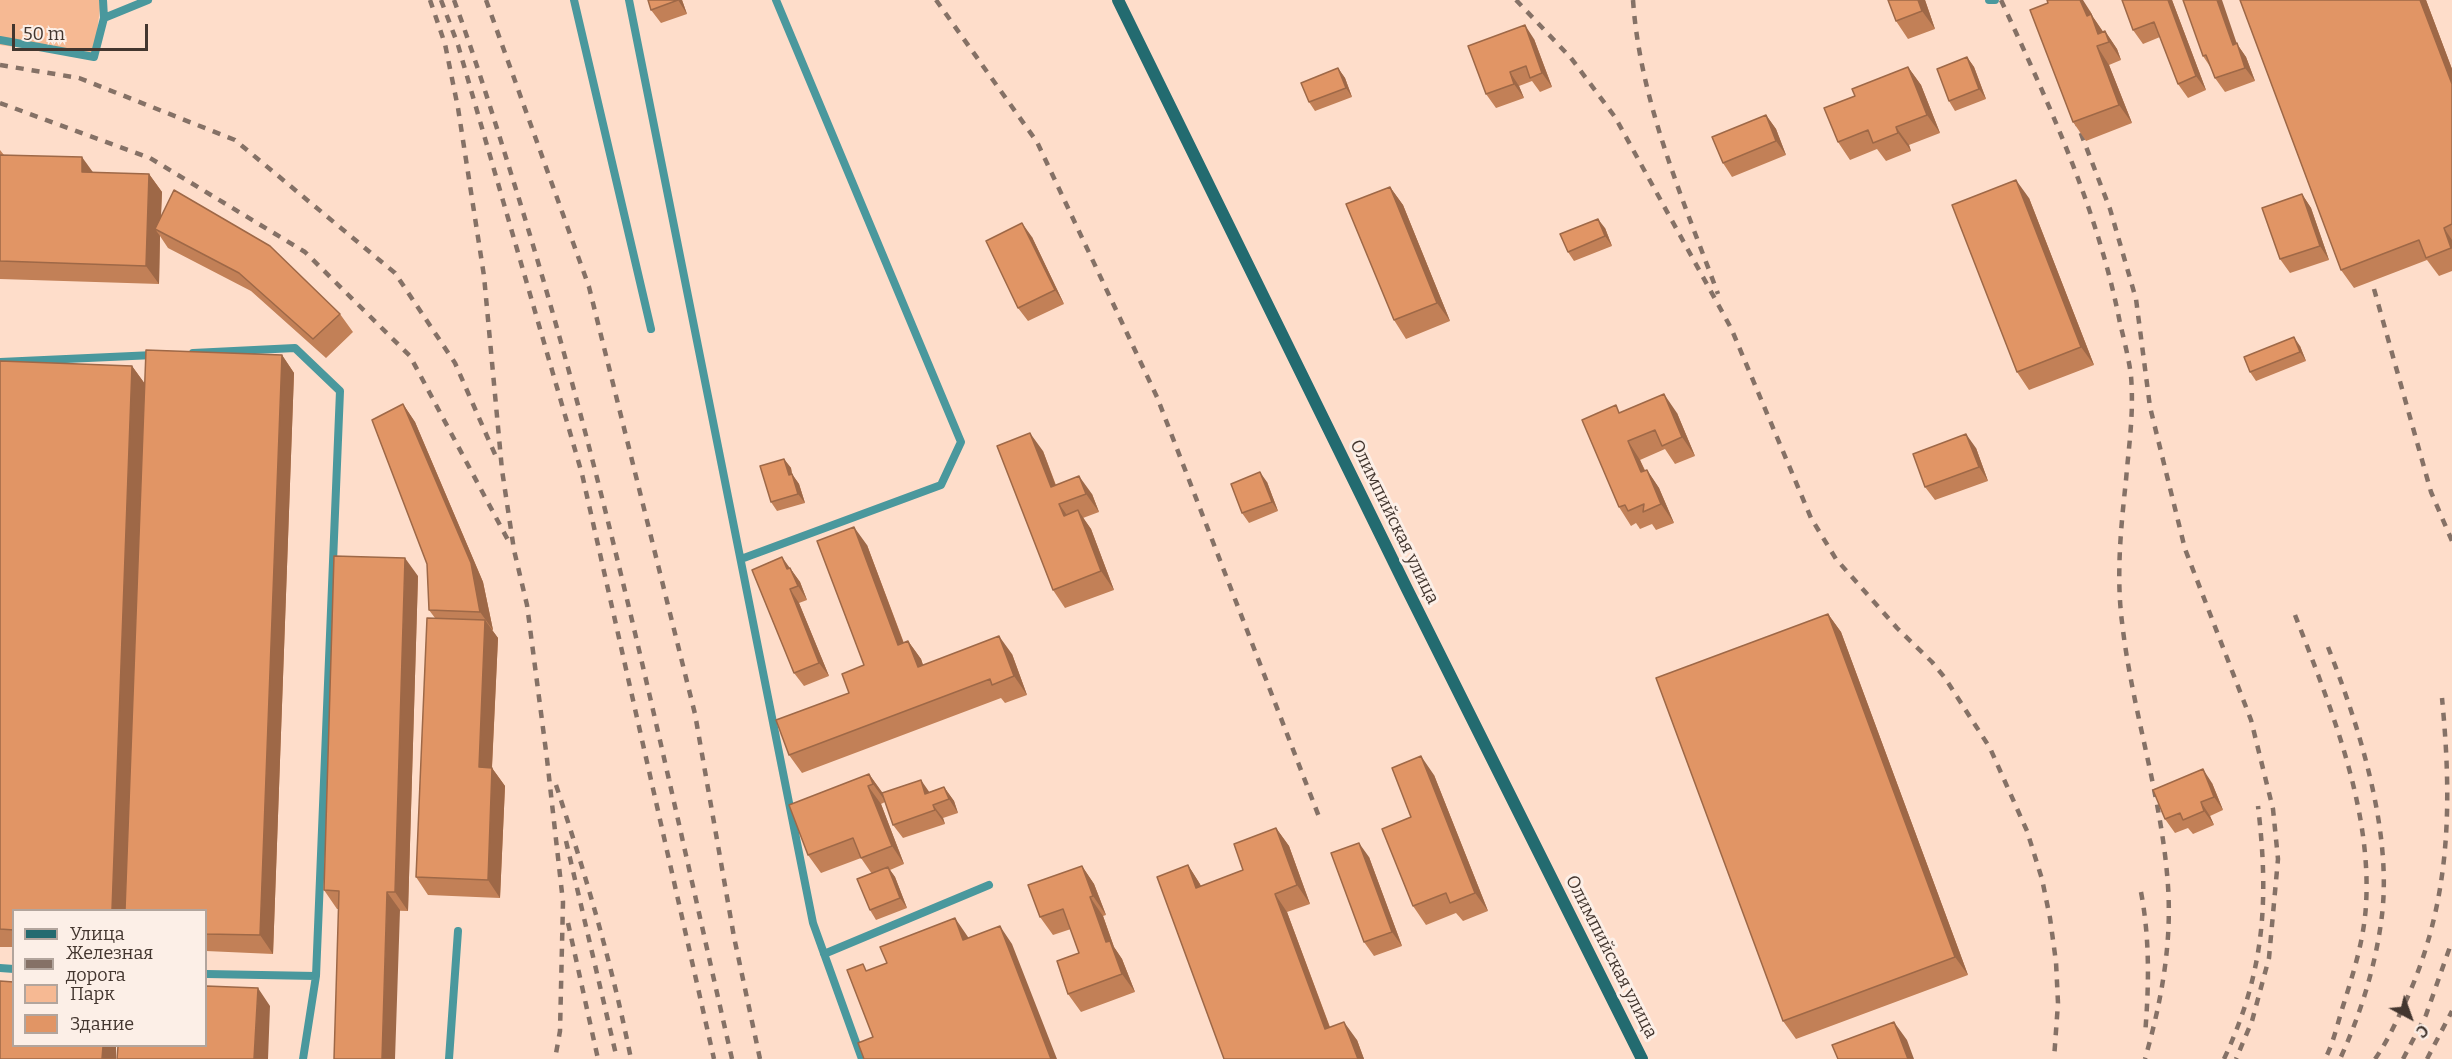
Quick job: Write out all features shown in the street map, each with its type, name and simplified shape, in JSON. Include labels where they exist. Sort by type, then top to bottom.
[{"type":"street","name":"Олимпийская улица","points":[[1118,0],[1412,599],[1642,1059]]},
{"type":"lane","points":[[0,40],[94,57],[104,18],[103,0]]},
{"type":"lane","points":[[104,18],[148,0]]},
{"type":"lane","points":[[574,0],[651,328]]},
{"type":"lane","points":[[629,0],[813,923],[862,1059]]},
{"type":"lane","points":[[741,559],[941,485],[961,442],[776,0]]},
{"type":"lane","points":[[1989,0],[1995,0]]},
{"type":"lane","points":[[189,353],[295,348],[340,391],[316,976],[303,1059]]},
{"type":"lane","points":[[0,371],[0,363],[166,354]]},
{"type":"lane","points":[[824,954],[989,885]]},
{"type":"lane","points":[[449,1059],[458,931]]},
{"type":"lane","points":[[207,974],[316,976]]},
{"type":"green space","points":[[0,0],[101,0],[94,57],[0,45]]},
{"type":"building","points":[[648,0],[678,0],[651,10]]},
{"type":"building","points":[[1888,0],[1918,0],[1922,11],[1896,21]]},
{"type":"building","points":[[2047,0],[2080,0],[2087,16],[2091,14],[2098,34],[2105,31],[2109,42],[2097,46],[2119,105],[2073,122],[2030,10],[2048,3]]},
{"type":"building","points":[[2122,0],[2168,0],[2196,76],[2178,84],[2154,22],[2133,30]]},
{"type":"building","points":[[2183,0],[2217,0],[2233,45],[2237,43],[2245,68],[2215,78],[2206,55],[2203,56]]},
{"type":"building","points":[[2240,0],[2420,0],[2452,84],[2452,224],[2444,228],[2451,248],[2426,258],[2419,240],[2341,270]]},
{"type":"building","points":[[1525,25],[1542,73],[1530,78],[1526,66],[1510,72],[1514,84],[1486,94],[1468,46]]},
{"type":"building","points":[[1967,57],[1979,89],[1949,101],[1937,69]]},
{"type":"building","points":[[1908,67],[1927,115],[1896,127],[1898,133],[1873,143],[1868,130],[1838,142],[1824,108],[1855,96],[1852,89]]},
{"type":"building","points":[[1338,68],[1346,88],[1309,102],[1301,83]]},
{"type":"building","points":[[1766,115],[1776,141],[1723,163],[1712,137]]},
{"type":"building","points":[[0,155],[82,157],[82,172],[149,174],[146,266],[0,261]]},
{"type":"building","points":[[2016,180],[2081,347],[2017,372],[1952,205]]},
{"type":"building","points":[[1390,187],[1437,303],[1394,320],[1346,204]]},
{"type":"building","points":[[174,190],[270,246],[340,314],[313,339],[239,273],[155,229]]},
{"type":"building","points":[[2302,194],[2320,246],[2280,259],[2262,208]]},
{"type":"building","points":[[1598,219],[1605,236],[1568,252],[1560,234]]},
{"type":"building","points":[[1022,223],[1055,290],[1018,308],[986,241]]},
{"type":"building","points":[[2294,337],[2300,352],[2250,372],[2244,357]]},
{"type":"building","points":[[146,350],[282,355],[260,935],[207,934],[207,909],[125,909]]},
{"type":"building","points":[[0,361],[132,366],[112,909],[12,909],[12,930],[0,929]]},
{"type":"building","points":[[1664,394],[1682,437],[1662,446],[1655,430],[1628,441],[1641,472],[1647,470],[1661,504],[1643,512],[1644,504],[1628,511],[1625,505],[1619,507],[1582,420],[1616,405],[1619,413]]},
{"type":"building","points":[[403,404],[471,563],[480,612],[429,610],[427,564],[372,420]]},
{"type":"building","points":[[1030,433],[1051,487],[1079,476],[1086,494],[1059,504],[1064,516],[1078,510],[1101,571],[1053,590],[997,446]]},
{"type":"building","points":[[1966,434],[1979,467],[1925,487],[1913,454]]},
{"type":"building","points":[[784,459],[789,475],[792,474],[798,494],[771,502],[760,466]]},
{"type":"building","points":[[1260,472],[1272,502],[1242,513],[1231,484]]},
{"type":"building","points":[[854,527],[898,645],[908,641],[918,667],[999,636],[1014,676],[992,685],[990,679],[789,755],[776,720],[849,693],[842,674],[864,665],[817,541]]},
{"type":"building","points":[[334,556],[405,558],[395,892],[387,892],[382,1059],[334,1059],[339,891],[324,890]]},
{"type":"building","points":[[782,557],[798,586],[790,589],[819,663],[794,673],[752,570]]},
{"type":"building","points":[[1828,614],[1955,957],[1783,1021],[1656,678]]},
{"type":"building","points":[[427,618],[485,620],[479,767],[492,768],[488,880],[416,877]]},
{"type":"building","points":[[1421,756],[1475,893],[1450,903],[1446,893],[1413,906],[1382,829],[1411,817],[1392,768]]},
{"type":"building","points":[[2203,769],[2214,797],[2201,802],[2204,811],[2183,820],[2180,813],[2165,819],[2153,790]]},
{"type":"building","points":[[869,774],[873,784],[868,786],[892,846],[861,858],[853,838],[808,855],[789,805]]},
{"type":"building","points":[[921,780],[925,794],[944,787],[949,799],[933,805],[935,810],[893,825],[882,793]]},
{"type":"building","points":[[1276,828],[1297,885],[1275,894],[1325,1029],[1344,1022],[1358,1059],[1224,1059],[1157,877],[1188,865],[1196,888],[1243,870],[1234,844]]},
{"type":"building","points":[[1359,843],[1392,932],[1364,942],[1331,853]]},
{"type":"building","points":[[1082,866],[1106,942],[1110,941],[1122,974],[1068,994],[1057,961],[1079,953],[1063,909],[1040,917],[1028,885]]},
{"type":"building","points":[[888,867],[900,898],[870,910],[857,879]]},
{"type":"building","points":[[955,918],[963,940],[1000,926],[1051,1059],[864,1059],[858,1043],[873,1037],[847,970],[863,964],[866,971],[887,963],[880,947]]},
{"type":"building","points":[[0,981],[12,982],[12,1047],[103,1047],[102,1059],[0,1059]]},
{"type":"building","points":[[207,986],[258,988],[254,1059],[117,1059],[118,1047],[207,1047]]},
{"type":"building","points":[[1894,1022],[1908,1059],[1838,1059],[1832,1045]]},
{"type":"railway","points":[[430,0],[445,44],[458,108],[484,276],[502,470],[514,550],[527,605],[547,759],[563,902],[560,1031],[555,1059]]},
{"type":"railway","points":[[441,0],[458,45],[582,474],[714,1059]]},
{"type":"railway","points":[[454,0],[514,183],[577,400],[632,619],[732,1059]]},
{"type":"railway","points":[[486,0],[589,287],[695,714],[734,937],[760,1059]]},
{"type":"railway","points":[[936,0],[1037,142],[1157,397],[1321,822]]},
{"type":"railway","points":[[1516,0],[1571,58],[1615,117],[1731,328],[1811,518],[1836,559],[1897,628],[1932,662],[1945,678],[1990,748],[2027,831],[2042,879],[2056,962],[2058,1003],[2054,1059]]},
{"type":"railway","points":[[1633,0],[1644,76],[1654,113],[1665,150],[1718,294]]},
{"type":"railway","points":[[2001,0],[2054,118],[2099,239],[2111,281],[2131,376],[2131,428],[2120,551],[2120,604],[2133,688],[2160,819],[2169,908],[2164,974],[2145,1059]]},
{"type":"railway","points":[[0,65],[79,78],[235,140],[395,273],[455,363],[497,459]]},
{"type":"railway","points":[[0,103],[150,158],[305,252],[410,356],[509,542]]},
{"type":"railway","points":[[2075,118],[2110,209],[2136,299],[2150,407],[2185,549],[2251,720],[2273,809],[2278,859],[2269,958],[2252,1021],[2236,1059]]},
{"type":"railway","points":[[2374,289],[2431,492],[2452,541]]},
{"type":"railway","points":[[2295,615],[2346,757],[2362,831],[2366,868],[2366,905],[2361,943],[2336,1031],[2325,1059]]},
{"type":"railway","points":[[2328,647],[2351,710],[2370,779],[2382,848],[2384,882],[2382,915],[2372,970],[2355,1024],[2340,1059]]},
{"type":"railway","points":[[2375,1059],[2398,1019],[2423,958],[2441,885],[2447,812],[2442,698]]},
{"type":"railway","points":[[556,785],[598,921],[631,1059]]},
{"type":"railway","points":[[2224,1059],[2248,996],[2261,935],[2263,873],[2258,806]]},
{"type":"railway","points":[[566,841],[617,1059]]},
{"type":"railway","points":[[2141,892],[2148,963],[2145,1035]]},
{"type":"railway","points":[[568,923],[598,1059]]},
{"type":"railway","points":[[2403,1059],[2426,1015],[2452,941]]},
{"type":"railway","points":[[2427,1059],[2452,1011]]}]
